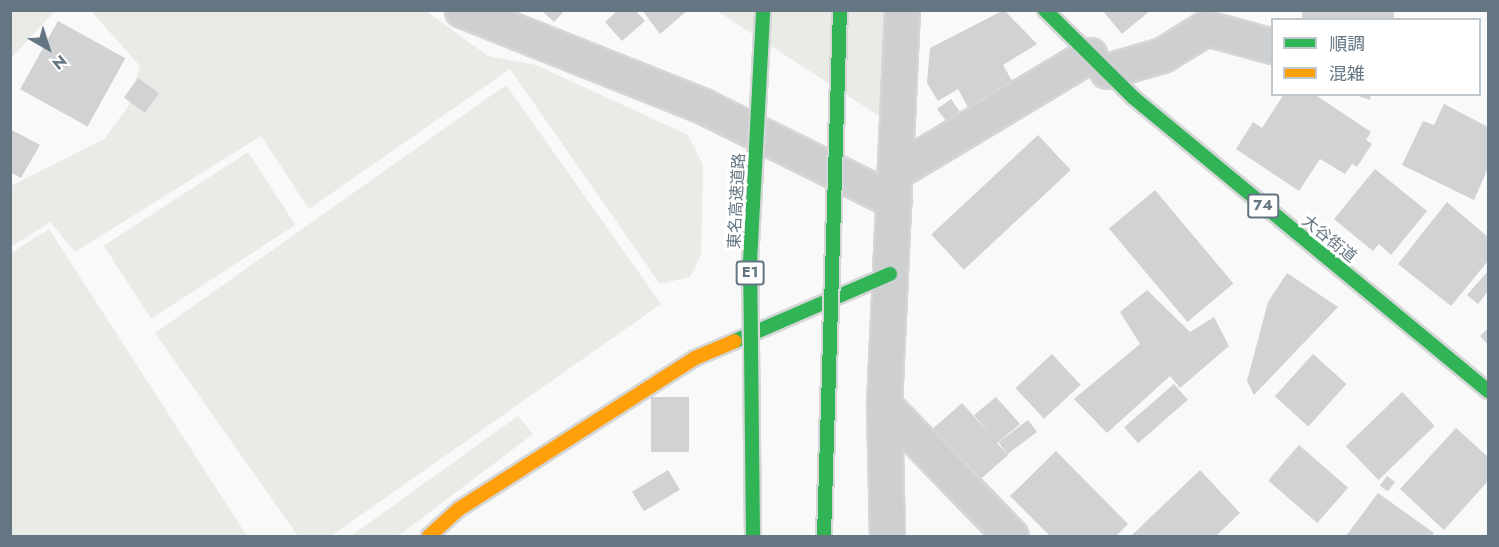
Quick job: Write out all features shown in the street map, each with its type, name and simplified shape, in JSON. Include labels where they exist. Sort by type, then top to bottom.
[{"type":"main road","name":"東名高速道路","points":[[753,537],[750,262],[763,10]]},
{"type":"main road","points":[[824,537],[840,10]]},
{"type":"main road","name":"大谷街道","points":[[1045,10],[1099,63],[1488,391]]},
{"type":"main road","points":[[429,537],[459,509],[695,358],[890,274]]},
{"type":"street","points":[[462,10],[703,106],[894,187]]},
{"type":"street","points":[[887,537],[884,405],[902,10]]},
{"type":"street","points":[[894,187],[1099,63],[1161,56],[1209,19],[1271,46]]},
{"type":"street","points":[[884,405],[1011,537]]},
{"type":"shaded area","points":[[10,11],[55,11],[11,58]]},
{"type":"shaded area","points":[[91,11],[426,11],[488,56],[536,65],[688,135],[703,165],[701,255],[690,277],[660,284],[510,69],[309,209],[261,136],[75,252],[50,222],[11,247],[11,186],[104,139],[128,107],[140,66]]},
{"type":"shaded area","points":[[717,11],[916,11],[907,134]]},
{"type":"shaded area","points":[[506,85],[661,304],[331,536],[298,536],[155,333]]},
{"type":"shaded area","points":[[248,152],[295,225],[151,319],[104,246]]},
{"type":"shaded area","points":[[49,229],[247,536],[11,536],[11,253]]},
{"type":"shaded area","points":[[518,416],[533,434],[398,536],[351,536]]},
{"type":"building","points":[[541,10],[565,10],[554,22]]},
{"type":"building","points":[[618,10],[635,10],[645,21],[622,41],[605,22]]},
{"type":"building","points":[[642,10],[688,10],[660,34]]},
{"type":"building","points":[[1004,10],[1037,44],[1003,65],[1015,86],[970,111],[958,89],[938,101],[927,83],[930,48]]},
{"type":"building","points":[[1102,10],[1151,10],[1122,34]]},
{"type":"building","points":[[1302,10],[1394,10],[1394,18],[1302,18]]},
{"type":"building","points":[[58,21],[125,58],[88,127],[20,89]]},
{"type":"building","points":[[138,78],[159,93],[145,113],[124,97]]},
{"type":"building","points":[[1283,96],[1317,96],[1371,132],[1366,140],[1372,144],[1357,167],[1352,164],[1345,174],[1320,159],[1299,191],[1236,149],[1253,122],[1262,128]]},
{"type":"building","points":[[1358,96],[1371,96],[1370,100]]},
{"type":"building","points":[[951,99],[962,115],[950,126],[937,109]]},
{"type":"building","points":[[1444,104],[1488,127],[1488,168],[1474,200],[1402,165],[1423,121],[1434,125]]},
{"type":"building","points":[[10,129],[40,145],[21,178],[10,172]]},
{"type":"building","points":[[1038,135],[1071,170],[964,270],[931,235]]},
{"type":"building","points":[[1375,169],[1427,211],[1391,255],[1379,244],[1373,251],[1334,219]]},
{"type":"building","points":[[1155,190],[1233,283],[1187,322],[1109,229]]},
{"type":"building","points":[[1447,202],[1488,237],[1488,261],[1451,306],[1398,264]]},
{"type":"building","points":[[1487,272],[1488,291],[1478,304],[1467,295]]},
{"type":"building","points":[[1287,273],[1338,307],[1254,395],[1247,381],[1268,302]]},
{"type":"building","points":[[1147,290],[1190,332],[1214,317],[1229,346],[1180,388],[1170,376],[1107,433],[1074,399],[1140,344],[1120,312]]},
{"type":"building","points":[[1488,328],[1488,345],[1480,336]]},
{"type":"building","points":[[1052,354],[1081,385],[1044,419],[1015,388]]},
{"type":"building","points":[[1313,354],[1346,384],[1308,426],[1275,396]]},
{"type":"building","points":[[1174,384],[1188,400],[1138,443],[1124,427]]},
{"type":"building","points":[[1402,392],[1435,426],[1379,480],[1346,446]]},
{"type":"building","points":[[651,397],[689,397],[689,452],[651,452]]},
{"type":"building","points":[[996,397],[1020,424],[997,443],[1008,455],[975,484],[929,432],[962,403],[990,434],[974,415]]},
{"type":"building","points":[[1028,420],[1037,432],[1007,454],[998,442]]},
{"type":"building","points":[[1456,428],[1488,457],[1488,481],[1444,530],[1400,489]]},
{"type":"building","points":[[1299,445],[1348,488],[1317,523],[1268,480]]},
{"type":"building","points":[[1056,451],[1128,524],[1116,536],[1050,536],[1010,496]]},
{"type":"building","points":[[668,470],[680,490],[644,511],[632,492]]},
{"type":"building","points":[[1200,470],[1240,513],[1216,536],[1131,536]]},
{"type":"building","points":[[1387,476],[1395,482],[1388,492],[1380,486]]},
{"type":"building","points":[[1378,493],[1434,533],[1432,536],[1346,536]]},
{"type":"traffic: fast","points":[[753,536],[750,262],[763,10]]},
{"type":"traffic: fast","points":[[824,536],[840,10]]},
{"type":"traffic: fast","points":[[1045,10],[1134,98],[1488,391]]},
{"type":"traffic: fast","points":[[735,341],[890,274]]},
{"type":"traffic: slow","points":[[429,536],[459,509],[695,358],[735,341]]}]
